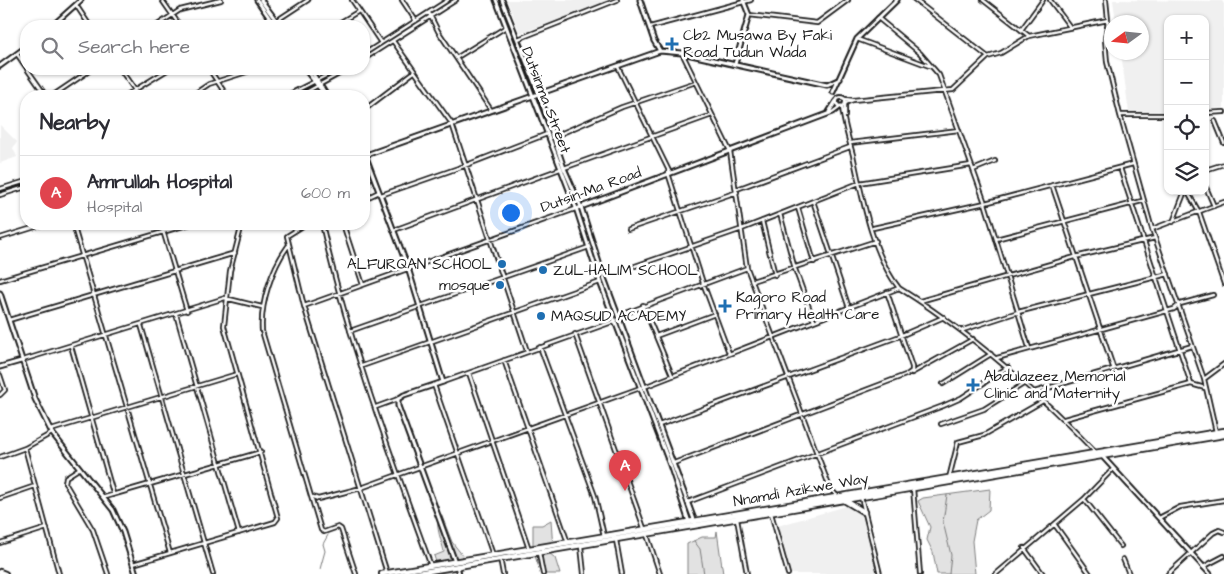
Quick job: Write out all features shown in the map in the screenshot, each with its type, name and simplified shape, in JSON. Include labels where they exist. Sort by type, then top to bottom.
[{"type":"highway","name":"Nnamdi Azikwe Way","points":[[385,574],[581,545],[837,496],[1224,431]]},
{"type":"highway","name":"Nnamdi Azikwe Way","points":[[692,523],[771,513],[1224,435]]},
{"type":"highway","points":[[844,500],[864,512]]},
{"type":"highway","name":"Nnamdi Azikwe Way","points":[[412,574],[493,555],[604,536],[646,532]]},
{"type":"highway","points":[[0,572],[5,574]]},
{"type":"street","points":[[59,20],[81,0]]},
{"type":"street","points":[[162,0],[176,20]]},
{"type":"street","points":[[165,20],[180,10],[221,0]]},
{"type":"street","points":[[257,0],[271,20]]},
{"type":"street","points":[[261,0],[272,20]]},
{"type":"street","points":[[280,20],[308,0]]},
{"type":"street","points":[[352,0],[365,20]]},
{"type":"street","points":[[402,0],[416,21]]},
{"type":"street","points":[[370,50],[448,0]]},
{"type":"street","points":[[370,55],[456,0]]},
{"type":"street","name":"Dutsinma Street","points":[[496,0],[547,134],[581,207],[642,387]]},
{"type":"street","name":"Dutsinma Street","points":[[502,0],[539,94],[600,282],[642,387]]},
{"type":"street","points":[[518,39],[618,0]]},
{"type":"street","points":[[640,0],[660,50]]},
{"type":"street","points":[[650,27],[751,0]]},
{"type":"street","points":[[749,15],[817,23],[848,0]]},
{"type":"street","points":[[897,0],[857,39],[840,79],[839,90],[859,183],[883,262],[899,288],[963,330],[1008,367],[1064,419],[1096,453]]},
{"type":"street","points":[[915,0],[988,57]]},
{"type":"street","points":[[983,0],[1029,36]]},
{"type":"street","points":[[1021,30],[1043,0]]},
{"type":"street","points":[[1050,0],[1070,28]]},
{"type":"street","points":[[1106,0],[1108,15]]},
{"type":"street","points":[[735,64],[749,15],[744,1]]},
{"type":"street","points":[[76,5],[86,20]]},
{"type":"street","points":[[344,20],[359,11]]},
{"type":"street","points":[[429,13],[491,110]]},
{"type":"street","points":[[877,18],[920,53],[934,68],[946,92],[1008,275],[1029,348]]},
{"type":"street","points":[[827,85],[833,92],[836,100],[843,103],[853,100],[946,92],[958,86],[988,57],[1002,53],[1029,36],[1104,21]]},
{"type":"street","points":[[370,27],[381,43]]},
{"type":"street","points":[[456,58],[506,27]]},
{"type":"street","points":[[857,39],[934,68]]},
{"type":"street","points":[[393,40],[452,124],[464,166],[527,351]]},
{"type":"street","points":[[370,152],[618,67],[660,50],[832,85],[839,90]]},
{"type":"street","points":[[0,66],[20,51]]},
{"type":"street","points":[[682,53],[730,150],[747,268],[830,488],[837,496]]},
{"type":"street","points":[[17,54],[20,58]]},
{"type":"street","points":[[1109,60],[1120,115],[1142,200],[1180,304],[1204,379],[1216,432]]},
{"type":"street","points":[[618,67],[653,136],[669,173],[703,283],[729,353]]},
{"type":"street","points":[[370,105],[414,72]]},
{"type":"street","points":[[32,75],[42,90]]},
{"type":"street","points":[[61,90],[83,75]]},
{"type":"street","points":[[124,75],[134,90],[159,75]]},
{"type":"street","points":[[213,75],[223,90]]},
{"type":"street","points":[[200,90],[209,84],[218,83],[240,75]]},
{"type":"street","points":[[309,75],[320,90]]},
{"type":"street","points":[[315,75],[324,90]]},
{"type":"street","points":[[298,90],[328,75]]},
{"type":"street","points":[[311,90],[338,75]]},
{"type":"street","points":[[832,85],[840,79]]},
{"type":"street","points":[[552,137],[622,107],[696,82]]},
{"type":"street","points":[[833,92],[839,90]]},
{"type":"street","points":[[836,100],[843,103]]},
{"type":"street","points":[[828,113],[836,100]]},
{"type":"street","name":"Dutsin-Ma Road","points":[[304,306],[581,207],[828,113],[843,103]]},
{"type":"street","points":[[1209,113],[1224,112]]},
{"type":"street","points":[[392,230],[712,115]]},
{"type":"street","points":[[1120,115],[1164,115]]},
{"type":"street","points":[[1215,121],[1224,142]]},
{"type":"street","points":[[628,228],[737,191],[850,145],[959,130]]},
{"type":"street","points":[[370,197],[464,166],[547,134]]},
{"type":"street","points":[[973,170],[995,161]]},
{"type":"street","points":[[872,228],[984,203],[1133,164]]},
{"type":"street","points":[[1209,169],[1224,164]]},
{"type":"street","points":[[635,266],[742,229],[859,183],[971,165]]},
{"type":"street","points":[[1120,168],[1130,204],[1191,384]]},
{"type":"street","points":[[370,169],[408,268],[443,382]]},
{"type":"street","points":[[0,189],[20,183]]},
{"type":"street","points":[[1052,185],[1113,367]]},
{"type":"street","points":[[0,195],[20,189]]},
{"type":"street","points":[[1209,194],[1214,206]]},
{"type":"street","points":[[1173,222],[1184,195]]},
{"type":"street","points":[[1188,195],[1199,212],[1224,284]]},
{"type":"street","points":[[996,239],[1142,200]]},
{"type":"street","points":[[813,201],[849,308]]},
{"type":"street","points":[[1152,229],[1224,202]]},
{"type":"street","points":[[798,208],[814,262]]},
{"type":"street","points":[[780,214],[795,269],[814,321]]},
{"type":"street","points":[[762,221],[775,274]]},
{"type":"street","points":[[0,238],[26,230]]},
{"type":"street","points":[[75,230],[170,554]]},
{"type":"street","points":[[163,230],[187,311]]},
{"type":"street","points":[[0,280],[173,230]]},
{"type":"street","points":[[133,564],[275,522],[278,518],[261,452],[236,374],[224,326],[225,298],[241,230]]},
{"type":"street","points":[[296,230],[287,236],[288,246],[304,306],[361,488],[385,574]]},
{"type":"street","points":[[323,230],[338,294],[398,475],[431,566]]},
{"type":"street","points":[[345,230],[363,285]]},
{"type":"street","points":[[920,301],[1075,257],[1155,238]]},
{"type":"street","points":[[752,281],[795,269],[876,241]]},
{"type":"street","points":[[288,246],[281,256],[262,307],[262,331],[321,530],[324,532],[338,527],[341,529],[356,574]]},
{"type":"street","points":[[350,331],[589,247]]},
{"type":"street","points":[[8,320],[235,254]]},
{"type":"street","points":[[618,316],[643,305],[747,268]]},
{"type":"street","points":[[963,330],[1018,312],[1168,274]]},
{"type":"street","points":[[362,366],[600,282]]},
{"type":"street","points":[[312,496],[318,499],[361,488],[494,441],[642,387],[899,288]]},
{"type":"street","points":[[674,463],[803,415],[912,371],[887,292]]},
{"type":"street","points":[[0,293],[35,399],[52,431],[105,497],[123,532],[136,574]]},
{"type":"street","points":[[997,358],[1174,310],[1180,304],[1212,295]]},
{"type":"street","points":[[0,367],[225,298],[262,307]]},
{"type":"street","points":[[643,305],[672,375]]},
{"type":"street","points":[[176,314],[239,533]]},
{"type":"street","points":[[656,336],[714,314]]},
{"type":"street","points":[[659,425],[900,336],[944,317]]},
{"type":"street","points":[[376,407],[527,351],[615,321]]},
{"type":"street","points":[[141,325],[213,574]]},
{"type":"street","points":[[575,334],[660,574]]},
{"type":"street","points":[[912,373],[973,339]]},
{"type":"street","points":[[71,346],[113,494]]},
{"type":"street","points":[[1034,392],[1178,348],[1192,346]]},
{"type":"street","points":[[540,347],[595,496],[604,536]]},
{"type":"street","points":[[943,384],[991,354]]},
{"type":"street","points":[[504,360],[568,542]]},
{"type":"street","points":[[1204,379],[1224,364]]},
{"type":"street","points":[[688,502],[952,403],[1008,367]]},
{"type":"street","points":[[469,373],[494,441],[529,549]]},
{"type":"street","points":[[0,457],[25,448],[52,431],[91,417],[236,374]]},
{"type":"street","points":[[0,375],[5,390],[0,394]]},
{"type":"street","points":[[942,424],[984,409],[1025,383]]},
{"type":"street","points":[[1064,419],[1191,384],[1205,388]]},
{"type":"street","points":[[434,385],[493,555]]},
{"type":"street","points":[[642,387],[674,463],[688,502],[692,523]]},
{"type":"street","points":[[642,387],[692,523]]},
{"type":"street","points":[[398,399],[398,406],[459,574]]},
{"type":"street","points":[[949,478],[958,442],[984,435],[1043,401]]},
{"type":"street","points":[[25,448],[60,574]]},
{"type":"street","points":[[105,497],[261,452]]},
{"type":"street","points":[[1102,456],[1210,574]]},
{"type":"street","points":[[80,468],[66,477],[64,483],[93,530],[108,574]]},
{"type":"street","points":[[996,574],[1024,548],[1055,525],[1084,499],[1113,468]]},
{"type":"street","points":[[0,498],[35,486]]},
{"type":"street","points":[[913,488],[920,574]]},
{"type":"street","points":[[861,497],[880,574]]},
{"type":"street","points":[[1084,499],[1120,546]]},
{"type":"street","points":[[1158,518],[1170,510],[1180,507],[1224,500]]},
{"type":"street","points":[[771,513],[788,574]]},
{"type":"street","points":[[737,518],[747,574]]},
{"type":"street","points":[[1055,525],[1090,574]]},
{"type":"street","points":[[0,543],[47,528]]},
{"type":"street","points":[[1168,574],[1216,530],[1224,532]]},
{"type":"street","points":[[616,539],[622,574]]},
{"type":"street","points":[[581,545],[584,574]]},
{"type":"street","points":[[1024,548],[1043,574]]},
{"type":"street","points":[[538,552],[542,574]]},
{"type":"street","points":[[1203,567],[1224,556]]},
{"type":"street","points":[[500,558],[503,574]]},
{"type":"street","points":[[1123,560],[1130,574]]},
{"type":"shaded area","points":[[507,0],[609,0],[578,14],[520,33]]},
{"type":"shaded area","points":[[1113,0],[1222,1],[1224,4],[1224,108],[1209,109],[1209,15],[1164,15],[1164,111],[1129,113],[1122,60],[1149,60],[1149,15],[1115,15]]},
{"type":"shaded area","points":[[0,125],[17,142],[13,148],[17,157],[0,163]]},
{"type":"shaded area","points":[[990,489],[989,510],[976,520],[972,541],[975,574],[937,574],[933,552],[927,540],[930,527],[918,501],[923,498]]},
{"type":"shaded area","points":[[864,501],[879,574],[787,574],[774,527]]},
{"type":"shaded area","points":[[441,514],[452,542],[463,556],[461,571],[456,574],[440,574],[434,556],[444,552],[438,527]]},
{"type":"shaded area","points":[[551,520],[553,549],[548,552],[555,558],[560,574],[541,574],[533,550],[533,525],[542,525]]},
{"type":"shaded area","points":[[717,531],[723,574],[687,574],[687,544],[702,537],[716,537]]},
{"type":"waterway","points":[[947,495],[943,522],[951,555],[949,574]]},
{"type":"waterway","points":[[320,569],[325,551],[323,544],[328,535]]},
{"type":"waterway","points":[[694,541],[700,549],[704,574]]},
{"type":"place","name":"Cb2 Musawa By Faki Road Tudun Wada","points":[[672,44]]},
{"type":"place","name":"ALFURQAN SCHOOL","points":[[502,264]]},
{"type":"place","name":"ZUL-HALIM SCHOOL","points":[[543,270]]},
{"type":"place","name":"mosque","points":[[500,285]]},
{"type":"place","name":"Kagoro Road Primary Health Care","points":[[725,306]]},
{"type":"place","name":"MAQSUD ACADEMY","points":[[541,316]]},
{"type":"place","name":"Abdulazeez Memorial Clinic and Maternity","points":[[973,385]]},
{"type":"place","name":"Amrullah Hospital","points":[[625,491]]}]
